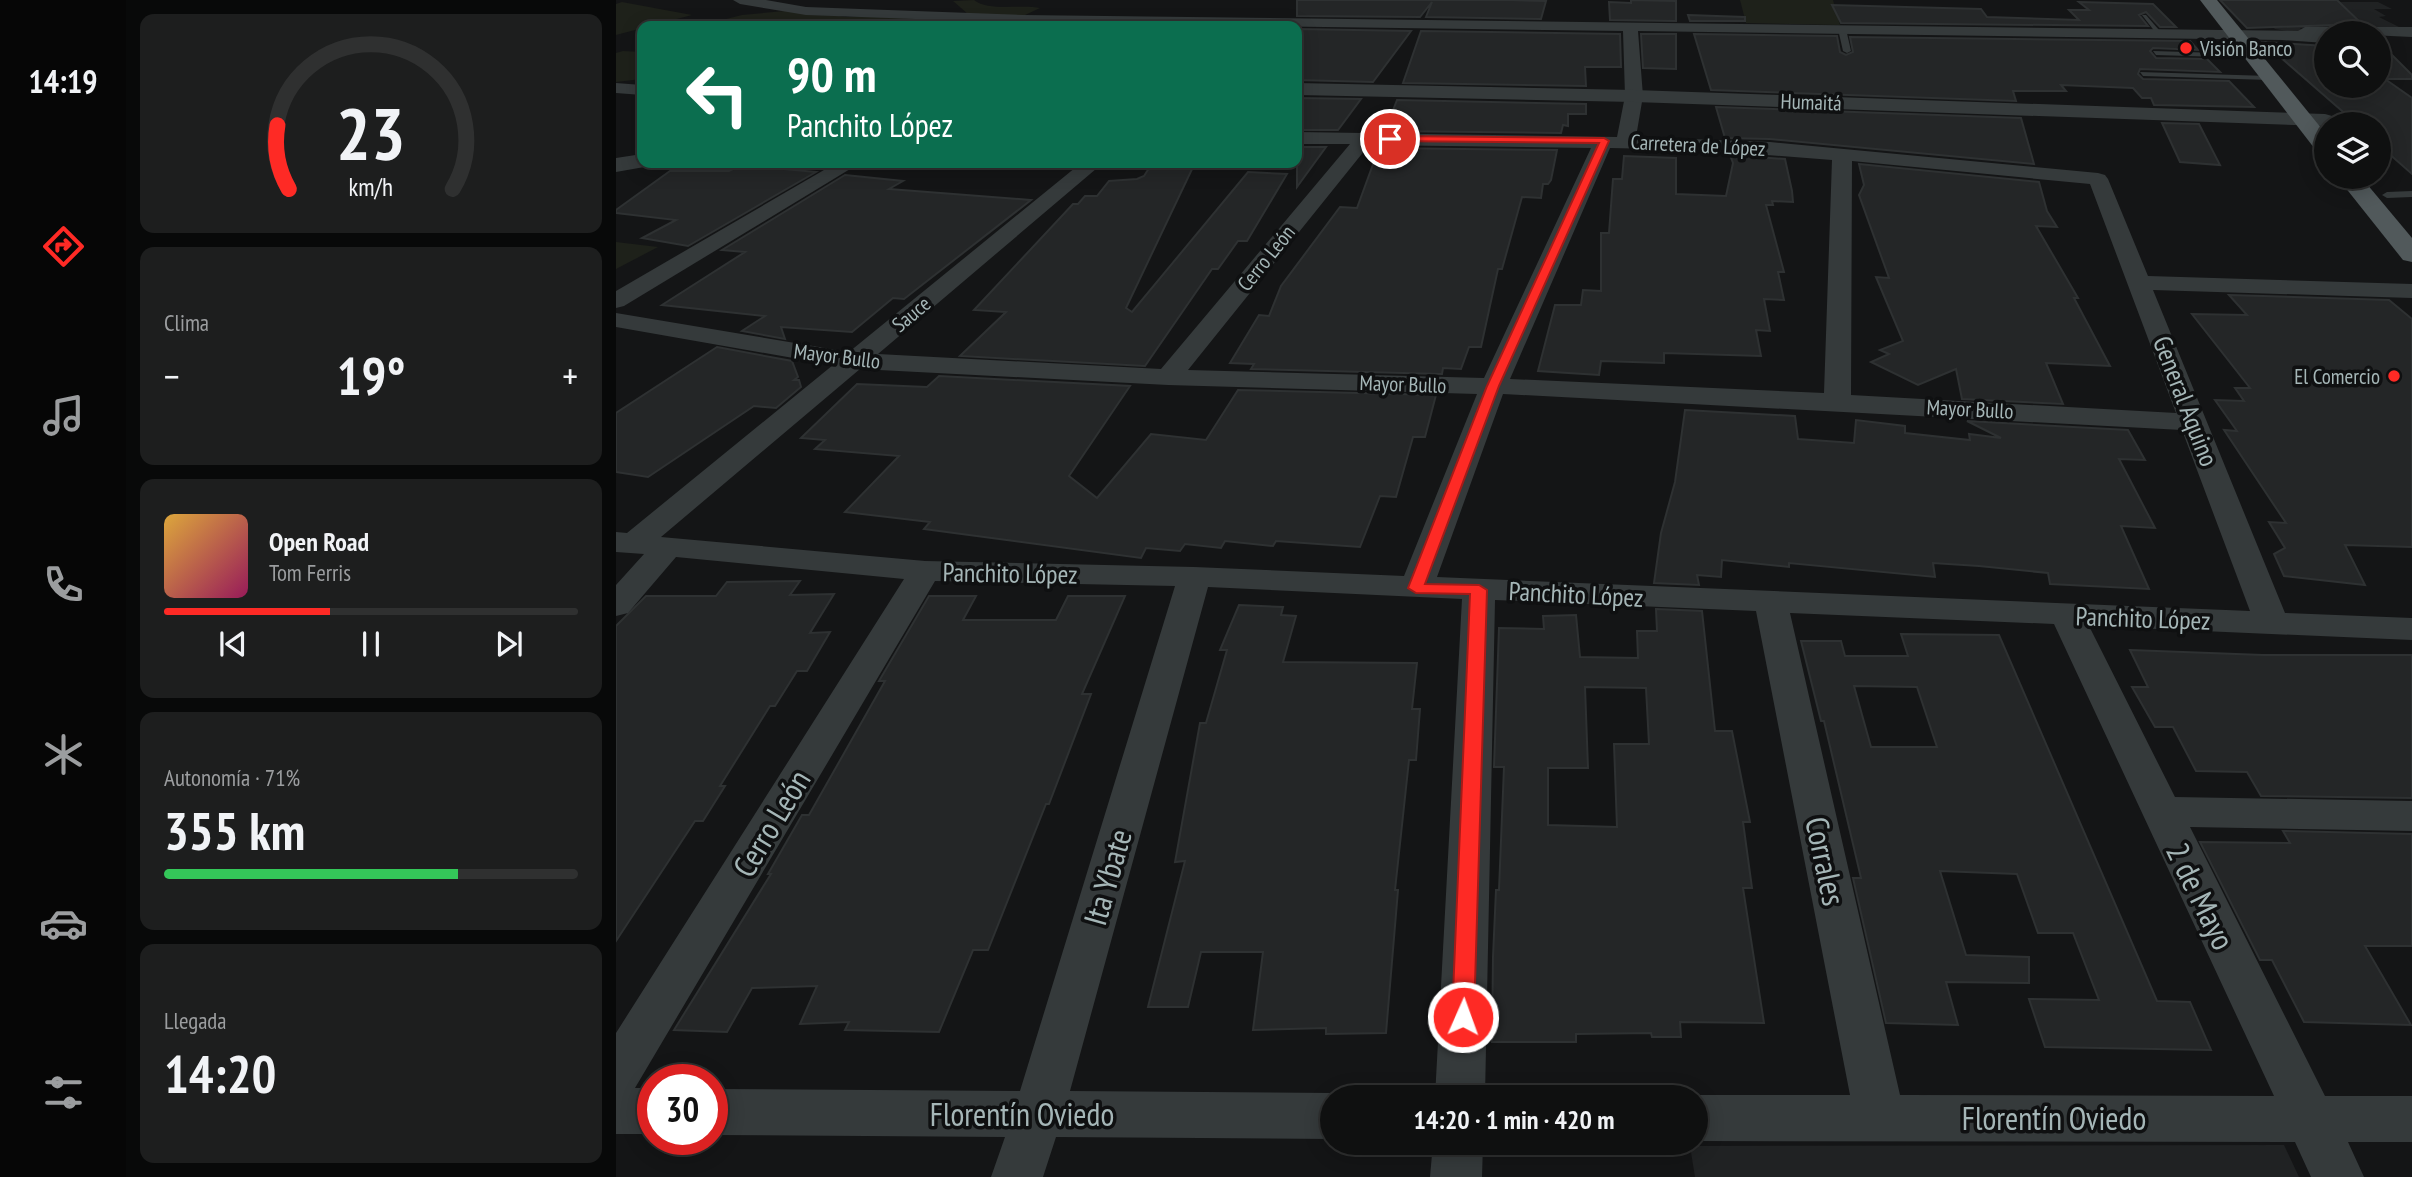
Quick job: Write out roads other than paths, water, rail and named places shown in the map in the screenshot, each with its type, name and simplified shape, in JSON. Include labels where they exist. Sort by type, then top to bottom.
[{"type":"main road","points":[[2208,0],[2314,133]]},
{"type":"main road","points":[[2225,0],[2319,112]]},
{"type":"main road","points":[[2359,189],[2412,254]]},
{"type":"main road","points":[[2382,189],[2412,225]]},
{"type":"street","points":[[740,0],[806,11],[1130,21]]},
{"type":"street","points":[[868,13],[892,0]]},
{"type":"street","points":[[1017,21],[1044,6]]},
{"type":"street","points":[[1185,21],[1200,7]]},
{"type":"street","points":[[1302,24],[1630,26],[2314,37]]},
{"type":"street","points":[[1416,588],[1493,386],[1615,141],[1634,96],[1630,26]]},
{"type":"street","points":[[2282,35],[2297,32],[2412,32]]},
{"type":"street","points":[[2391,38],[2412,38]]},
{"type":"street","points":[[616,88],[637,90]]},
{"type":"street","name":"Humaitá","points":[[1302,89],[1634,96],[2314,120]]},
{"type":"street","name":"Carretera de López","points":[[1302,138],[1615,141],[1770,148],[2098,179]]},
{"type":"street","name":"Cerro León","points":[[1168,377],[1364,139]]},
{"type":"street","points":[[1837,401],[1842,155]]},
{"type":"street","points":[[616,165],[637,162]]},
{"type":"street","points":[[616,302],[842,168]]},
{"type":"street","name":"Sauce","points":[[624,544],[855,361],[1087,168]]},
{"type":"street","name":"General Aquino","points":[[2098,179],[2272,624]]},
{"type":"street","points":[[2140,283],[2412,291]]},
{"type":"street","name":"Mayor Bullo","points":[[616,320],[855,361],[1168,377],[1493,386],[1837,401],[2194,422]]},
{"type":"street","name":"Panchito López","points":[[624,544],[925,571],[1194,577],[1771,604],[2412,629]]},
{"type":"street","points":[[616,606],[667,548]]},
{"type":"street","name":"Cerro León","points":[[616,1076],[925,571]]},
{"type":"street","name":"Ita Ybate","points":[[1017,1177],[1038,1115],[1194,577]]},
{"type":"street","points":[[1460,1085],[1479,590]]},
{"type":"street","name":"Corrales","points":[[1771,604],[1880,1119]]},
{"type":"street","name":"2 de Mayo","points":[[2067,615],[2338,1177]]},
{"type":"street","points":[[2160,812],[2412,816]]},
{"type":"street","points":[[616,1111],[637,1111]]},
{"type":"street","name":"Florentín Oviedo","points":[[728,1112],[1320,1116]]},
{"type":"street","name":"Florentín Oviedo","points":[[1708,1118],[2412,1119]]},
{"type":"street","points":[[1456,1177],[1457,1155]]},
{"type":"lane","points":[[2144,16],[2162,35]]},
{"type":"lane","points":[[1842,29],[1847,51]]},
{"type":"lane","points":[[2156,53],[2252,56]]},
{"type":"lane","points":[[2143,74],[2269,78]]},
{"type":"lane","points":[[2391,189],[2412,194]]},
{"type":"place","name":"Visión Banco","points":[[2186,48]]},
{"type":"place","name":"El Comercio","points":[[2394,376]]}]
